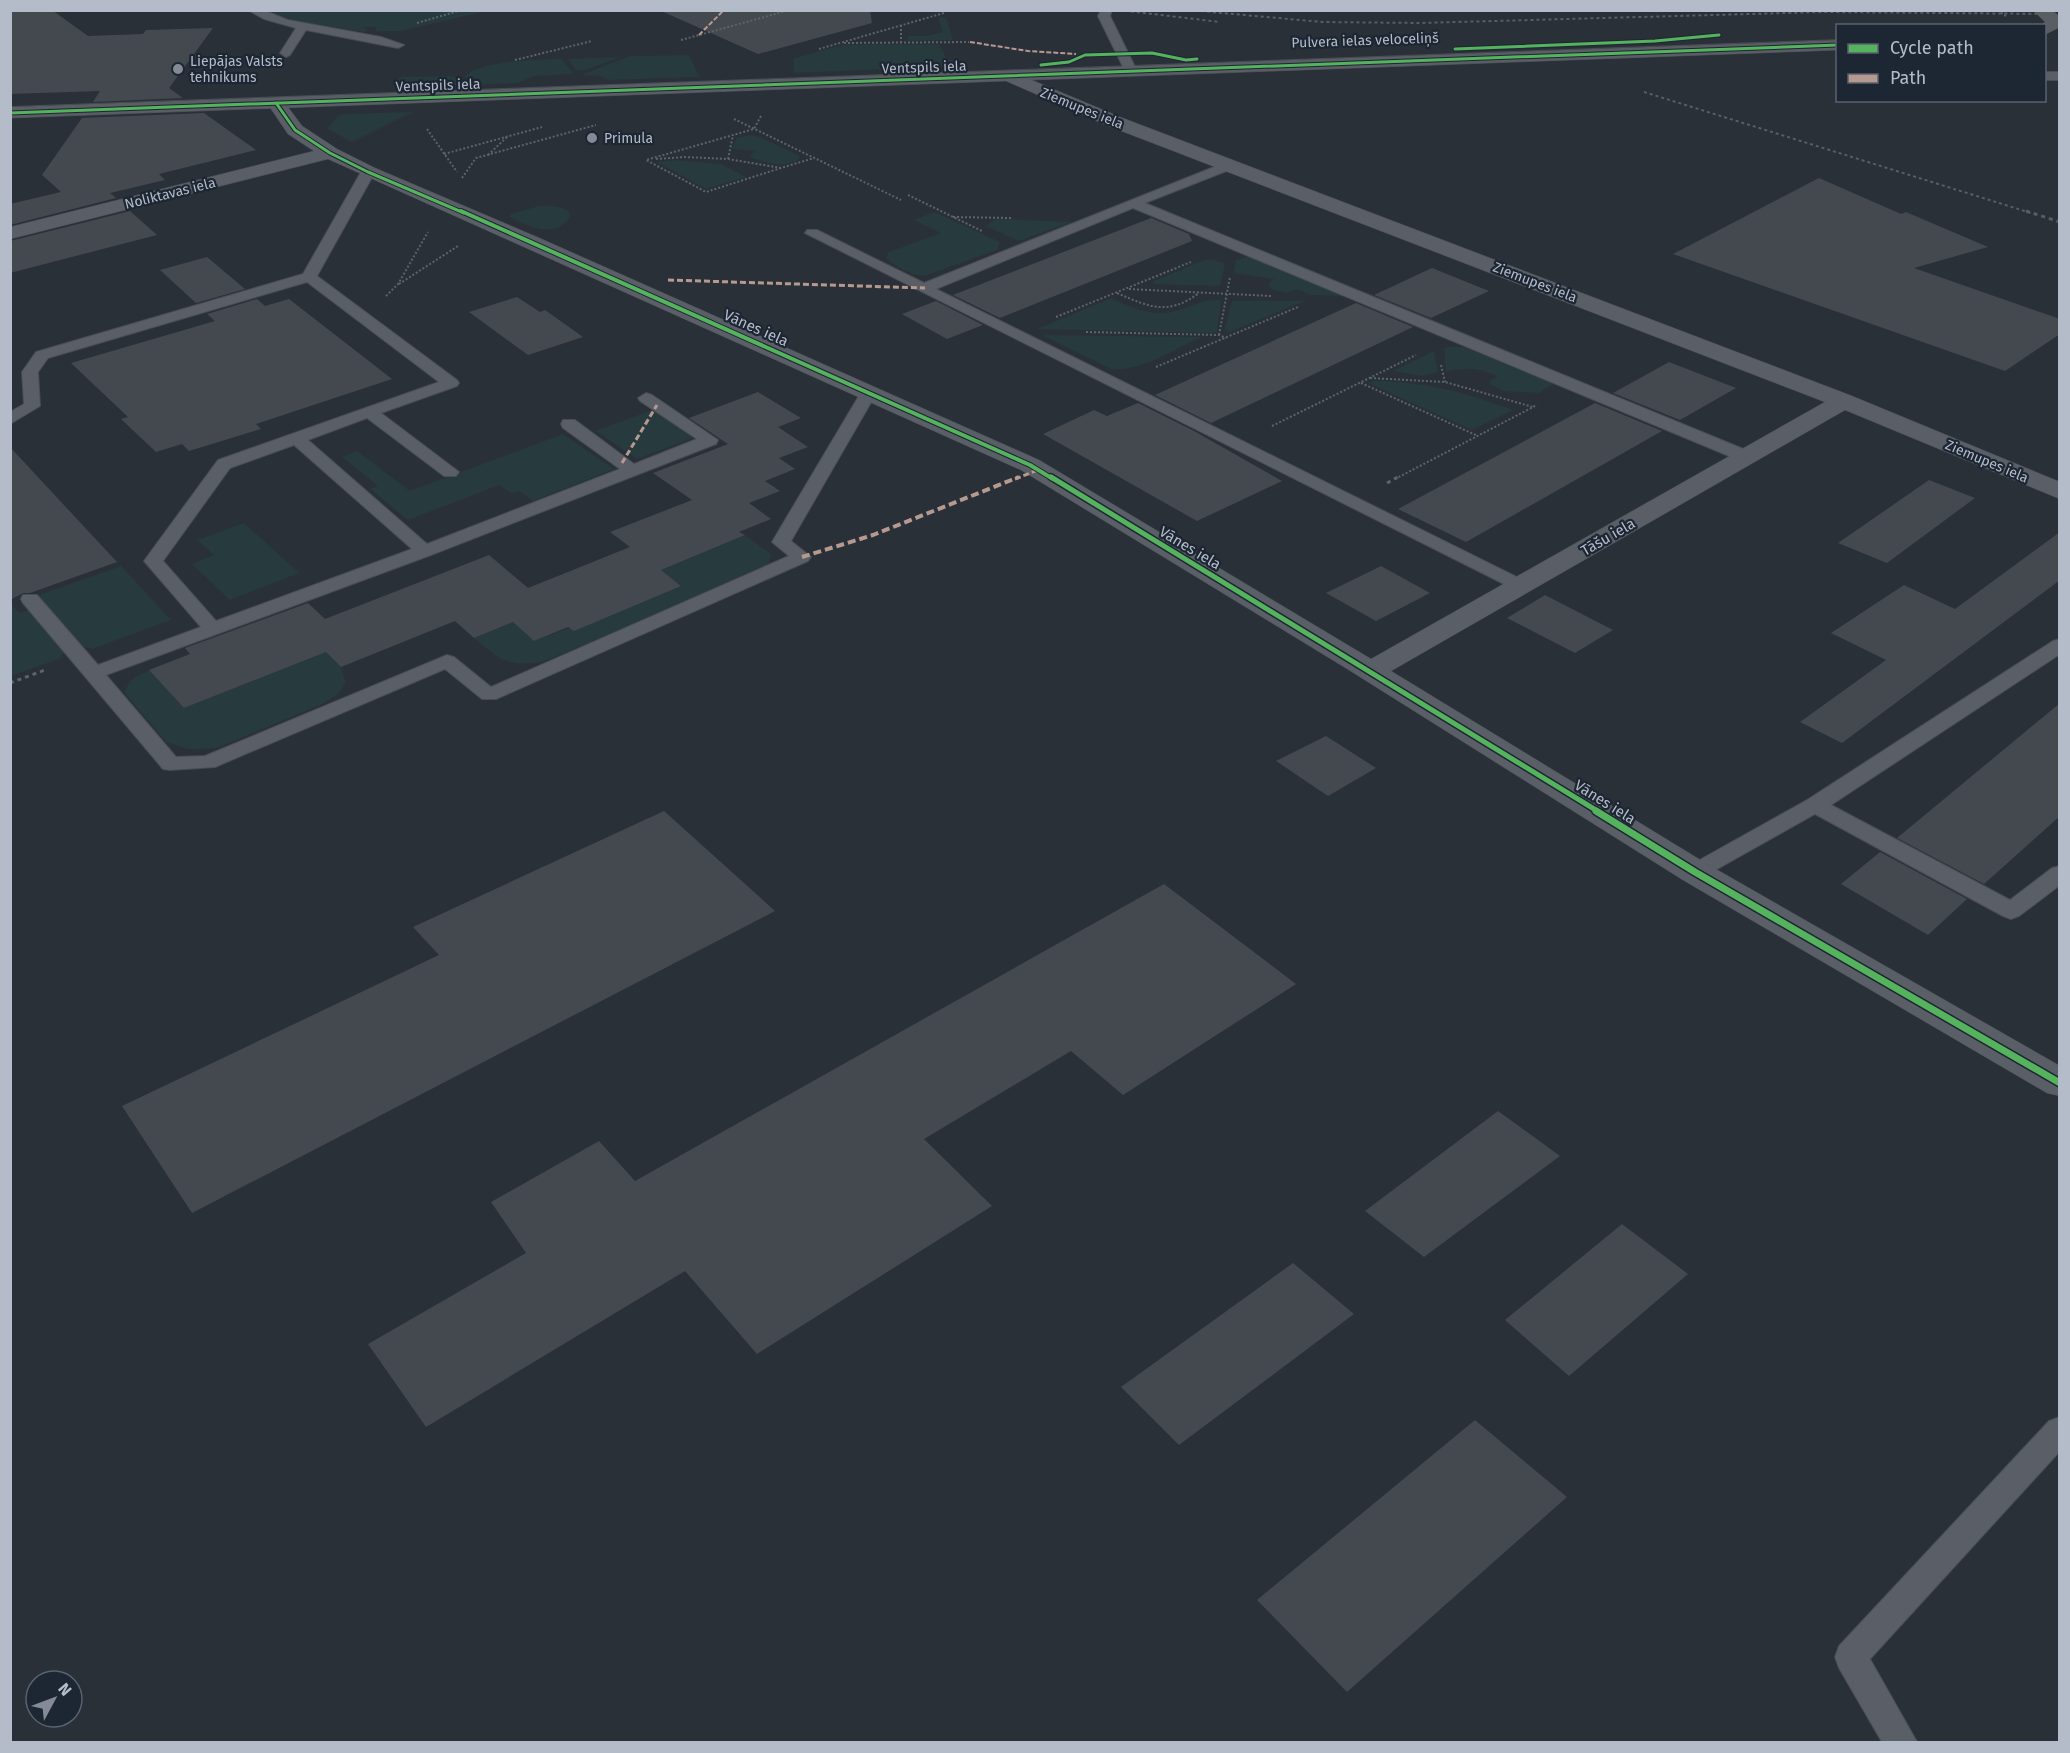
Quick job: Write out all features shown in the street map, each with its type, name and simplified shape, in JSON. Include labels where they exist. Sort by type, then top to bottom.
[{"type":"street","points":[[2041,10],[2056,22],[2046,29]]},
{"type":"street","name":"Ventspils iela","points":[[10,113],[1836,45]]},
{"type":"street","name":"Ziemupes iela","points":[[1010,76],[1103,117],[1844,402],[2060,491]]},
{"type":"street","name":"Vānes iela","points":[[276,103],[295,130],[330,153],[368,172],[492,224],[1030,465],[1695,872],[2060,1083]]},
{"type":"street","name":"Noliktavas iela","points":[[10,233],[330,153]]},
{"type":"street","name":"Tāšu iela","points":[[1370,671],[1844,402]]},
{"type":"lane","points":[[253,10],[274,19],[373,37],[398,45]]},
{"type":"lane","points":[[1107,10],[1104,16],[1131,71]]},
{"type":"lane","points":[[286,53],[303,26]]},
{"type":"lane","points":[[925,288],[1229,165]]},
{"type":"lane","points":[[10,419],[32,406],[30,372],[42,356],[309,277],[368,172]]},
{"type":"lane","points":[[1132,203],[1748,457]]},
{"type":"lane","points":[[812,233],[1520,586]]},
{"type":"lane","points":[[213,629],[153,561],[224,464],[451,383],[309,277]]},
{"type":"lane","points":[[30,599],[170,764],[208,762],[447,661],[489,694],[802,556],[781,542],[869,392]]},
{"type":"lane","points":[[94,673],[425,551],[710,440],[646,398]]},
{"type":"lane","points":[[369,412],[450,472]]},
{"type":"lane","points":[[569,424],[632,470]]},
{"type":"lane","points":[[296,438],[425,551]]},
{"type":"lane","points":[[1695,872],[1815,805],[2060,645]]},
{"type":"lane","points":[[1815,805],[2011,911],[2060,873]]},
{"type":"lane","points":[[1900,1743],[1851,1657],[2060,1430]]},
{"type":"path","points":[[681,40],[790,10]]},
{"type":"path","points":[[1998,10],[2010,19]]},
{"type":"path","points":[[815,50],[944,13]]},
{"type":"path","points":[[901,25],[901,43]]},
{"type":"path","points":[[837,43],[970,42]]},
{"type":"path","points":[[733,119],[901,200]]},
{"type":"path","points":[[398,284],[445,204],[476,158],[600,124]]},
{"type":"path","points":[[444,154],[551,125]]},
{"type":"path","points":[[425,126],[455,171],[464,176]]},
{"type":"path","points":[[646,160],[754,129]]},
{"type":"path","points":[[728,159],[733,135]]},
{"type":"path","points":[[487,155],[508,136]]},
{"type":"path","points":[[646,160],[685,157],[728,159],[781,168]]},
{"type":"path","points":[[646,160],[706,192],[814,158]]},
{"type":"path","points":[[908,195],[1020,249]]},
{"type":"path","points":[[363,317],[398,284],[492,224]]},
{"type":"path","points":[[1016,333],[1234,245],[1219,334]]},
{"type":"path","points":[[1126,288],[1272,297]]},
{"type":"path","points":[[1116,293],[1147,307],[1162,309],[1189,302],[1199,292]]},
{"type":"path","points":[[1117,384],[1317,299],[1366,299]]},
{"type":"path","points":[[1080,332],[1219,334],[1226,338]]},
{"type":"path","points":[[1237,444],[1455,336]]},
{"type":"path","points":[[1369,378],[1445,382],[1534,407]]},
{"type":"path","points":[[1360,383],[1478,436]]},
{"type":"path","points":[[1351,501],[1575,386]]},
{"type":"green space","points":[[266,11],[487,11],[400,31],[378,31],[375,30],[377,27],[363,27],[367,30],[365,32],[296,21]]},
{"type":"green space","points":[[938,17],[946,18],[953,40],[907,41],[908,36],[926,36],[943,32]]},
{"type":"green space","points":[[939,44],[947,60],[956,60],[958,66],[794,73],[793,60],[795,58],[842,45]]},
{"type":"green space","points":[[689,55],[699,77],[609,80],[600,76],[581,75],[630,56]]},
{"type":"green space","points":[[621,57],[583,71],[576,70],[568,59]]},
{"type":"green space","points":[[561,59],[574,74],[534,76],[518,83],[472,85],[465,76],[497,64]]},
{"type":"green space","points":[[402,77],[455,77],[461,85],[401,88],[396,86],[398,78]]},
{"type":"green space","points":[[413,112],[352,142],[327,129],[338,116],[343,114]]},
{"type":"green space","points":[[750,135],[760,137],[800,156],[798,160],[787,164],[775,164],[752,158],[750,156],[755,151],[732,149],[736,138]]},
{"type":"green space","points":[[675,160],[721,164],[746,177],[706,189],[657,162]]},
{"type":"green space","points":[[539,206],[562,208],[569,212],[570,217],[556,228],[541,229],[509,217],[511,214]]},
{"type":"green space","points":[[934,212],[1000,242],[997,250],[924,276],[904,270],[889,261],[886,257],[889,252],[941,233],[914,220]]},
{"type":"green space","points":[[996,219],[1072,222],[1019,241],[986,226]]},
{"type":"green space","points":[[1247,257],[1345,296],[1311,295],[1297,289],[1286,293],[1273,290],[1268,285],[1274,279],[1234,273],[1236,260]]},
{"type":"green space","points":[[1204,260],[1214,260],[1225,264],[1220,286],[1153,284],[1154,281]]},
{"type":"green space","points":[[1111,298],[1142,310],[1159,313],[1175,311],[1202,302],[1221,300],[1217,333],[1037,329]]},
{"type":"green space","points":[[1232,301],[1305,301],[1229,332],[1225,329]]},
{"type":"green space","points":[[1042,335],[1202,337],[1158,359],[1134,367],[1111,369]]},
{"type":"green space","points":[[1453,346],[1466,348],[1554,384],[1539,393],[1503,391],[1490,384],[1490,381],[1498,376],[1491,373],[1473,369],[1446,371],[1444,348]]},
{"type":"green space","points":[[1434,351],[1438,372],[1423,376],[1393,371]]},
{"type":"green space","points":[[1375,381],[1412,383],[1446,389],[1513,410],[1472,430],[1368,383]]},
{"type":"green space","points":[[655,409],[698,436],[637,459],[596,431]]},
{"type":"green space","points":[[563,434],[614,469],[533,501],[520,491],[512,494],[499,485],[408,520],[370,489],[378,486],[342,457],[357,451],[410,491]]},
{"type":"green space","points":[[244,523],[299,573],[230,600],[192,564],[214,555],[197,540]]},
{"type":"green space","points":[[745,535],[771,554],[769,564],[762,572],[542,662],[519,663],[504,660],[474,638],[513,622],[534,641],[681,586],[661,570]]},
{"type":"green space","points":[[121,566],[171,620],[92,649],[78,645],[36,596]]},
{"type":"green space","points":[[10,604],[20,613],[29,610],[64,652],[59,659],[11,676]]},
{"type":"green space","points":[[326,652],[341,667],[346,683],[338,694],[322,704],[217,748],[188,749],[166,742],[124,692],[131,680],[149,670],[184,708]]},
{"type":"building","points":[[10,10],[52,10],[88,36],[143,34],[146,30],[213,28],[169,88],[183,98],[93,102],[100,91],[10,94]]},
{"type":"building","points":[[659,10],[870,10],[872,23],[758,54]]},
{"type":"building","points":[[204,113],[256,150],[159,174],[165,180],[110,193],[116,198],[10,225],[10,204],[61,192],[42,175],[82,118]]},
{"type":"building","points":[[1819,178],[1901,214],[1906,212],[1988,247],[1914,268],[2060,319],[2060,334],[2005,371],[1673,254]]},
{"type":"building","points":[[130,211],[157,235],[10,273],[10,241]]},
{"type":"building","points":[[1151,218],[1189,234],[1192,241],[1000,318],[953,295]]},
{"type":"building","points":[[207,257],[245,289],[196,303],[160,270]]},
{"type":"building","points":[[1432,268],[1489,291],[1431,318],[1374,295]]},
{"type":"building","points":[[517,297],[540,312],[545,310],[583,337],[528,355],[469,312]]},
{"type":"building","points":[[257,299],[265,306],[289,299],[392,379],[256,424],[261,429],[189,451],[182,444],[156,452],[121,419],[128,417],[71,363],[215,321],[207,314]]},
{"type":"building","points":[[936,301],[983,325],[947,339],[902,314]]},
{"type":"building","points":[[1356,303],[1413,327],[1211,423],[1155,395]]},
{"type":"building","points":[[1669,362],[1736,388],[1680,420],[1613,393]]},
{"type":"building","points":[[758,392],[801,418],[778,427],[808,447],[779,458],[795,469],[765,481],[780,491],[749,503],[771,519],[739,532],[745,535],[661,570],[681,586],[574,631],[568,627],[534,641],[513,622],[474,638],[455,621],[341,667],[326,652],[184,708],[149,670],[190,654],[185,648],[308,603],[325,619],[489,555],[528,588],[630,547],[610,532],[692,500],[653,473],[728,444],[689,418]]},
{"type":"building","points":[[1138,403],[1194,431],[1282,481],[1197,521],[1043,434],[1094,410],[1107,416]]},
{"type":"building","points":[[1595,403],[1662,431],[1466,542],[1398,509]]},
{"type":"building","points":[[10,447],[117,562],[30,593],[23,593],[10,600]]},
{"type":"building","points":[[1929,480],[1975,498],[1887,563],[1838,543]]},
{"type":"building","points":[[2060,532],[2060,580],[1842,743],[1800,722],[1886,660],[1831,633],[1904,585],[1955,609]]},
{"type":"building","points":[[1381,566],[1430,593],[1376,621],[1326,593]]},
{"type":"building","points":[[1545,595],[1613,630],[1575,653],[1507,618]]},
{"type":"building","points":[[2060,703],[2060,816],[1984,884],[1897,838]]},
{"type":"building","points":[[1326,736],[1376,768],[1328,796],[1276,761]]},
{"type":"building","points":[[664,811],[775,911],[192,1213],[122,1106],[439,955],[413,927]]},
{"type":"building","points":[[1880,852],[1967,899],[1928,935],[1841,884]]},
{"type":"building","points":[[1164,884],[1296,984],[1123,1095],[1071,1051],[924,1139],[992,1206],[757,1354],[685,1271],[426,1427],[368,1344],[526,1253],[491,1202],[599,1141],[635,1181]]},
{"type":"building","points":[[1498,1111],[1560,1156],[1424,1257],[1365,1211]]},
{"type":"building","points":[[1622,1224],[1688,1274],[1569,1376],[1505,1320]]},
{"type":"building","points":[[1293,1263],[1354,1314],[1179,1445],[1121,1387]]},
{"type":"building","points":[[1475,1420],[1567,1497],[1347,1692],[1257,1600]]},
{"type":"railway","points":[[1119,10],[1220,22]]},
{"type":"railway","points":[[1189,10],[1322,22],[1420,23],[1823,12],[2060,14]]},
{"type":"railway","points":[[1644,92],[2031,213]]},
{"type":"railway","points":[[2026,211],[2060,222]]},
{"type":"marked path","points":[[699,35],[724,10]]},
{"type":"marked path","points":[[970,42],[1028,51],[1076,54]]},
{"type":"marked path","points":[[668,280],[925,288]]},
{"type":"marked path","points":[[622,463],[657,405]]},
{"type":"marked path","points":[[802,557],[873,535],[1038,470]]},
{"type":"cycle path","points":[[1455,49],[1655,41],[1719,35]]},
{"type":"cycle path","points":[[10,113],[1836,45]]},
{"type":"cycle path","points":[[1041,65],[1069,62],[1085,55],[1152,53],[1186,60],[1197,59]]},
{"type":"cycle path","points":[[276,103],[295,130],[330,153],[368,172],[530,241],[1030,465],[1359,664],[1695,872],[2060,1083]]},
{"type":"place","name":"Liepājas Valsts tehnikums","points":[[178,69]]},
{"type":"place","name":"Primula","points":[[592,138]]}]
